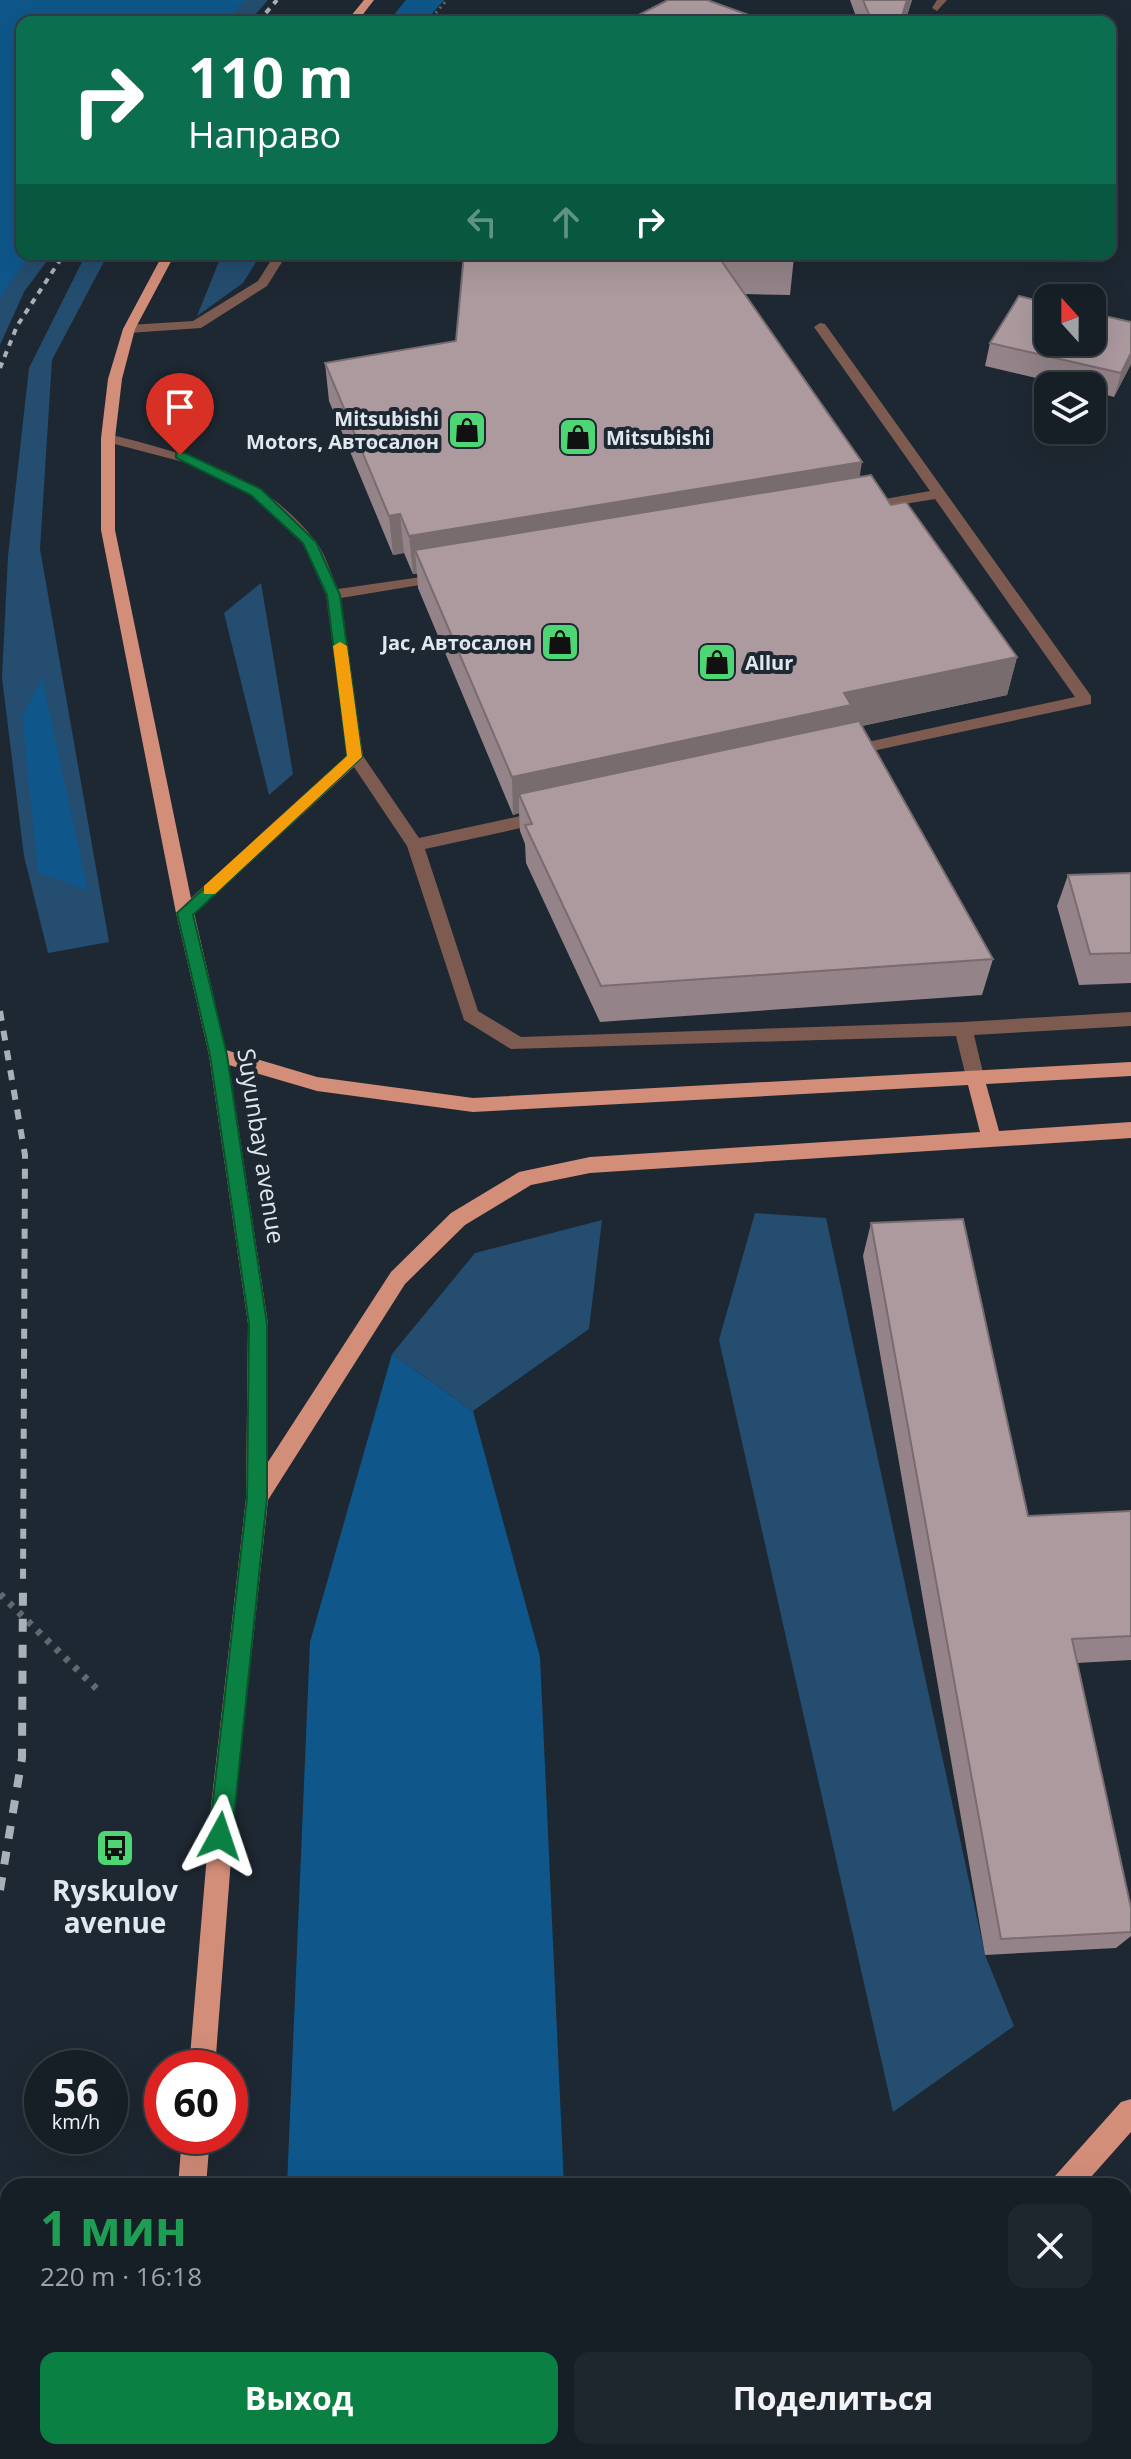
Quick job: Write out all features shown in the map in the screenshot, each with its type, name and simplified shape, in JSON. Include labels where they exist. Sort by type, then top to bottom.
[{"type":"main road","points":[[356,16],[369,0]]},
{"type":"main road","name":"Suyunbay avenue","points":[[166,260],[129,329],[115,379],[108,438],[108,530],[185,913],[218,1055],[258,1324],[257,1498],[223,1807],[203,2050]]},
{"type":"main road","points":[[218,1055],[317,1084],[473,1105],[1131,1069]]},
{"type":"main road","points":[[975,1077],[991,1138]]},
{"type":"main road","points":[[257,1498],[398,1278],[458,1219],[526,1178],[590,1165],[1131,1130]]},
{"type":"main road","points":[[1072,2178],[1131,2112]]},
{"type":"main road","points":[[193,2178],[195,2154]]},
{"type":"lane","points":[[129,329],[196,325],[263,283],[277,260]]},
{"type":"lane","points":[[820,327],[1085,700],[835,754]]},
{"type":"lane","points":[[108,438],[196,461],[256,492],[309,542],[333,595],[355,757],[415,845],[470,1015],[518,1044],[963,1029],[1131,1019]]},
{"type":"lane","points":[[846,509],[939,494]]},
{"type":"lane","points":[[333,595],[458,574]]},
{"type":"lane","points":[[185,913],[355,757]]},
{"type":"lane","points":[[415,845],[555,815]]},
{"type":"lane","points":[[963,1029],[975,1077]]},
{"type":"path","points":[[433,16],[447,0]]},
{"type":"path","points":[[0,1594],[100,1692]]},
{"type":"shaded area","points":[[0,0],[268,0],[254,16],[16,16],[16,260],[48,260],[24,292],[0,345]]},
{"type":"shaded area","points":[[0,0],[245,0],[230,16],[16,16],[16,260],[26,260],[0,298]]},
{"type":"shaded area","points":[[406,0],[444,0],[430,16],[393,16]]},
{"type":"shaded area","points":[[83,260],[105,260],[52,360],[40,549],[109,942],[48,953],[24,856],[2,678],[8,556],[29,368]]},
{"type":"shaded area","points":[[220,260],[257,260],[243,283],[197,316]]},
{"type":"shaded area","points":[[261,583],[293,774],[269,795],[224,613]]},
{"type":"shaded area","points":[[42,678],[88,891],[38,872],[22,716]]},
{"type":"shaded area","points":[[755,1213],[826,1218],[985,1955],[1014,2026],[893,2112],[719,1340]]},
{"type":"shaded area","points":[[602,1220],[589,1329],[473,1411],[392,1354],[475,1253]]},
{"type":"shaded area","points":[[392,1354],[473,1411],[540,1657],[564,2178],[287,2178],[310,1642]]},
{"type":"building","points":[[668,0],[707,0],[752,16],[637,16]]},
{"type":"building","points":[[863,0],[907,0],[902,16],[870,16]]},
{"type":"building","name":"Mitsubishi","points":[[463,260],[721,260],[862,462],[409,536],[400,514],[389,516],[325,363],[456,341]]},
{"type":"building","points":[[1019,296],[1034,300],[1034,353],[990,343]]},
{"type":"building","points":[[1106,316],[1131,322],[1131,353],[1121,373],[1047,356],[1106,356]]},
{"type":"building","name":"Allur","points":[[871,475],[891,505],[906,502],[1017,657],[844,693],[851,705],[512,777],[415,550]]},
{"type":"building","points":[[859,721],[993,959],[601,986],[525,825],[532,824],[519,794]]},
{"type":"building","points":[[1131,873],[1131,953],[1090,954],[1068,875]]},
{"type":"building","points":[[963,1219],[1028,1516],[1131,1511],[1131,1636],[1072,1639],[1131,1908],[1131,1932],[1001,1939],[871,1223]]},
{"type":"railway","points":[[263,16],[277,0]]},
{"type":"railway","points":[[0,368],[17,326],[60,260]]},
{"type":"railway","points":[[0,1011],[25,1155],[23,1585]]},
{"type":"railway","points":[[0,1890],[22,1758],[23,1583]]},
{"type":"slow traffic","points":[[210,890],[355,757],[340,646]]},
{"type":"place","name":"Mitsubishi Motors, Автосалон","points":[[467,430]]},
{"type":"place","name":"Mitsubishi","points":[[578,437]]},
{"type":"place","name":"Jac, Автосалон","points":[[560,642]]},
{"type":"place","name":"Allur","points":[[717,662]]},
{"type":"place","name":"Ryskulov avenue","points":[[115,1848]]},
{"type":"route","points":[[180,455],[256,492],[309,542],[333,595],[355,757],[185,913],[218,1055],[258,1324],[257,1498],[220,1836]]}]
